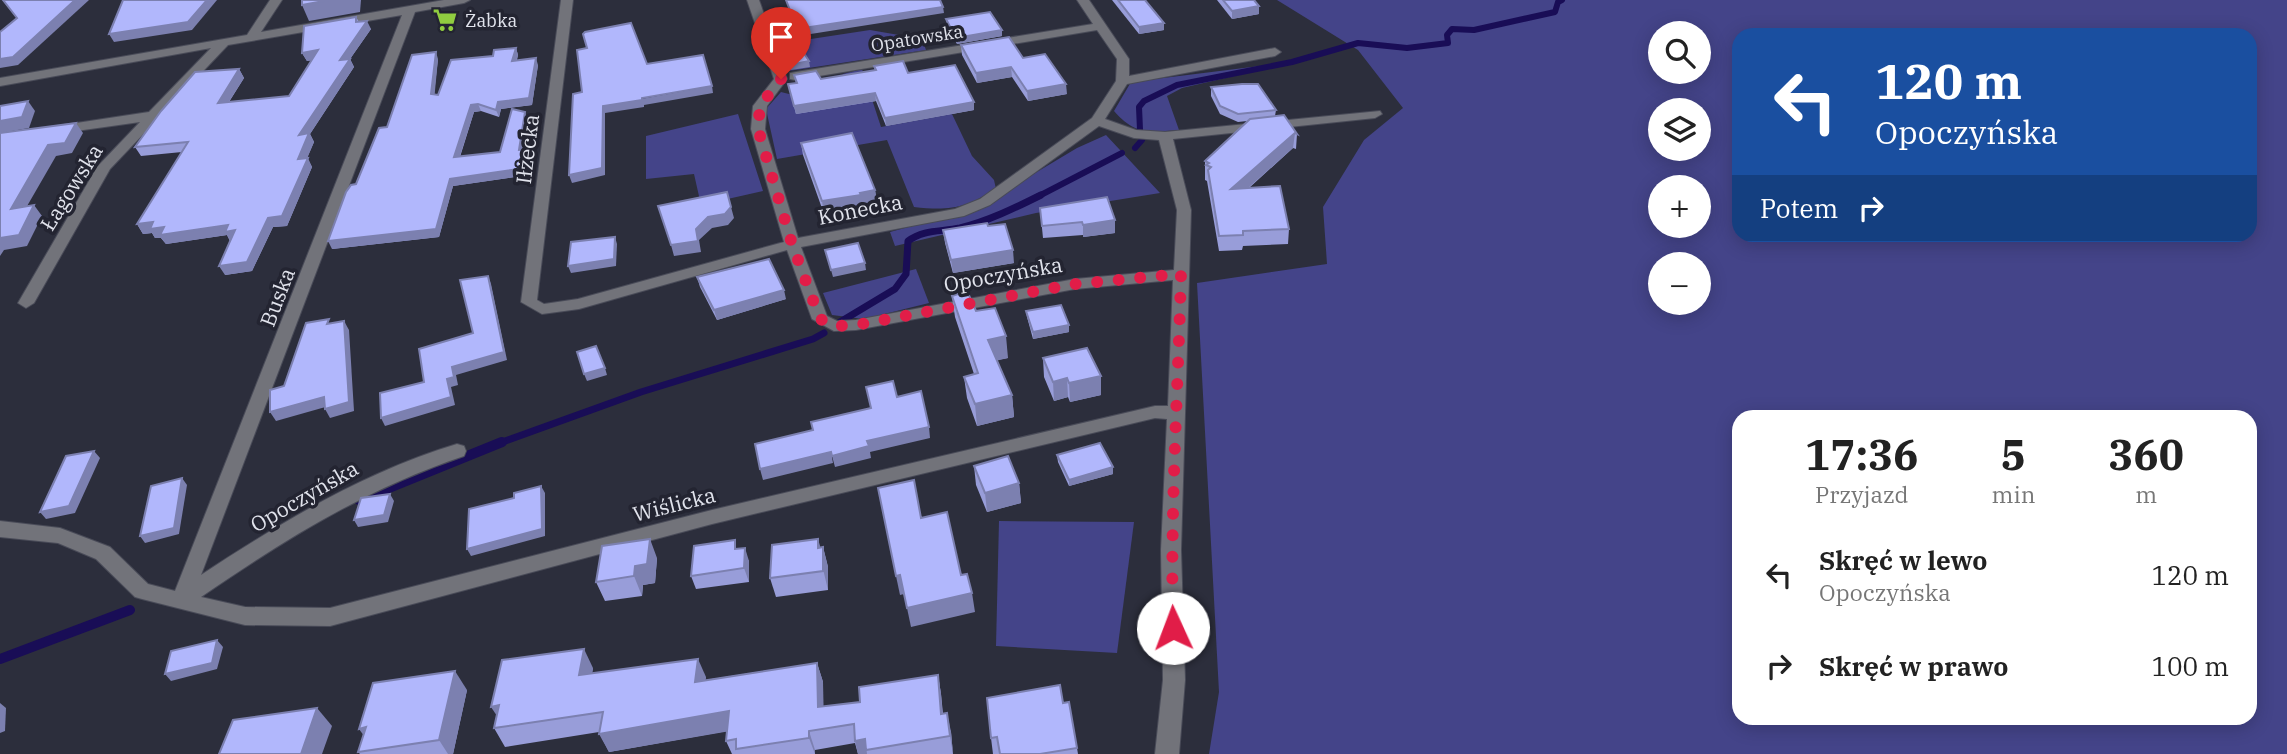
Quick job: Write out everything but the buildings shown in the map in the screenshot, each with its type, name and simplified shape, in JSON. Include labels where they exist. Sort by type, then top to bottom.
[{"type":"street","points":[[252,37],[276,0]]},
{"type":"street","points":[[0,82],[460,0]]},
{"type":"street","name":"Iłżecka","points":[[529,302],[567,0]]},
{"type":"street","points":[[753,0],[781,79],[760,106],[758,129],[792,244]]},
{"type":"street","points":[[1083,0],[1123,59],[1122,80],[1275,52]]},
{"type":"street","name":"Buska","points":[[183,599],[410,9]]},
{"type":"street","name":"Opatowska","points":[[781,79],[1101,26]]},
{"type":"street","name":"Łagowska","points":[[26,303],[104,167],[223,43]]},
{"type":"street","name":"Konecka","points":[[529,302],[542,309],[579,304],[792,244],[959,213],[985,202],[1097,121],[1122,80]]},
{"type":"street","points":[[1097,121],[1134,134],[1165,136],[1375,114]]},
{"type":"street","points":[[39,133],[152,116]]},
{"type":"street","points":[[1165,136],[1184,210],[1178,413],[1173,449],[1171,550],[1174,680],[1167,754]]},
{"type":"street","name":"Opoczyńska","points":[[792,244],[820,319],[834,326],[856,325],[1075,284],[1181,274]]},
{"type":"street","name":"Wiślicka","points":[[0,529],[60,536],[103,554],[142,591],[183,599],[245,617],[330,617],[726,514],[1155,412],[1178,413]]},
{"type":"street","name":"Opoczyńska","points":[[183,599],[331,504],[373,482],[457,451]]},
{"type":"shaded area","points":[[1277,0],[2287,0],[2287,754],[1209,754],[1219,692],[1197,283],[1327,264],[1323,207],[1364,140],[1403,108],[1358,50]]},
{"type":"shaded area","points":[[870,30],[922,39],[926,50],[789,71],[778,44]]},
{"type":"shaded area","points":[[1299,61],[1182,88],[1167,96],[1179,130],[1136,128],[1114,111],[1131,82]]},
{"type":"shaded area","points":[[862,69],[881,127],[952,114],[972,156],[994,180],[996,189],[957,207],[914,207],[887,140],[777,159],[766,109],[781,92],[801,97],[834,91],[843,74]]},
{"type":"shaded area","points":[[738,114],[763,191],[701,205],[694,174],[646,179],[646,136]]},
{"type":"shaded area","points":[[1106,135],[1160,193],[1036,213],[895,246],[890,232],[975,209],[1077,148]]},
{"type":"shaded area","points":[[916,269],[929,303],[864,319],[832,315],[823,293]]},
{"type":"shaded area","points":[[999,521],[1134,522],[1117,653],[996,646]]},
{"type":"waterway","points":[[1140,130],[1139,107],[1144,101],[1177,85],[1292,62],[1358,43],[1407,48],[1448,43],[1447,35],[1452,29],[1474,30],[1555,12],[1558,2],[1562,0]]},
{"type":"waterway","points":[[1135,148],[1142,140]]},
{"type":"waterway","points":[[1040,196],[1122,153]]},
{"type":"waterway","points":[[840,322],[895,289],[906,274],[908,241],[914,237],[981,222],[1040,196]]},
{"type":"waterway","points":[[498,444],[641,392],[813,339],[824,333]]},
{"type":"waterway","points":[[498,444],[502,442]]},
{"type":"waterway","points":[[359,500],[498,444]]},
{"type":"waterway","points":[[0,659],[130,610]]},
{"type":"place","name":"Żabka","points":[[445,20]]},
{"type":"route","points":[[781,79],[760,106],[758,129],[792,244],[820,319],[834,326],[856,325],[1075,284],[1181,274],[1178,413],[1173,449],[1173,628]]}]
